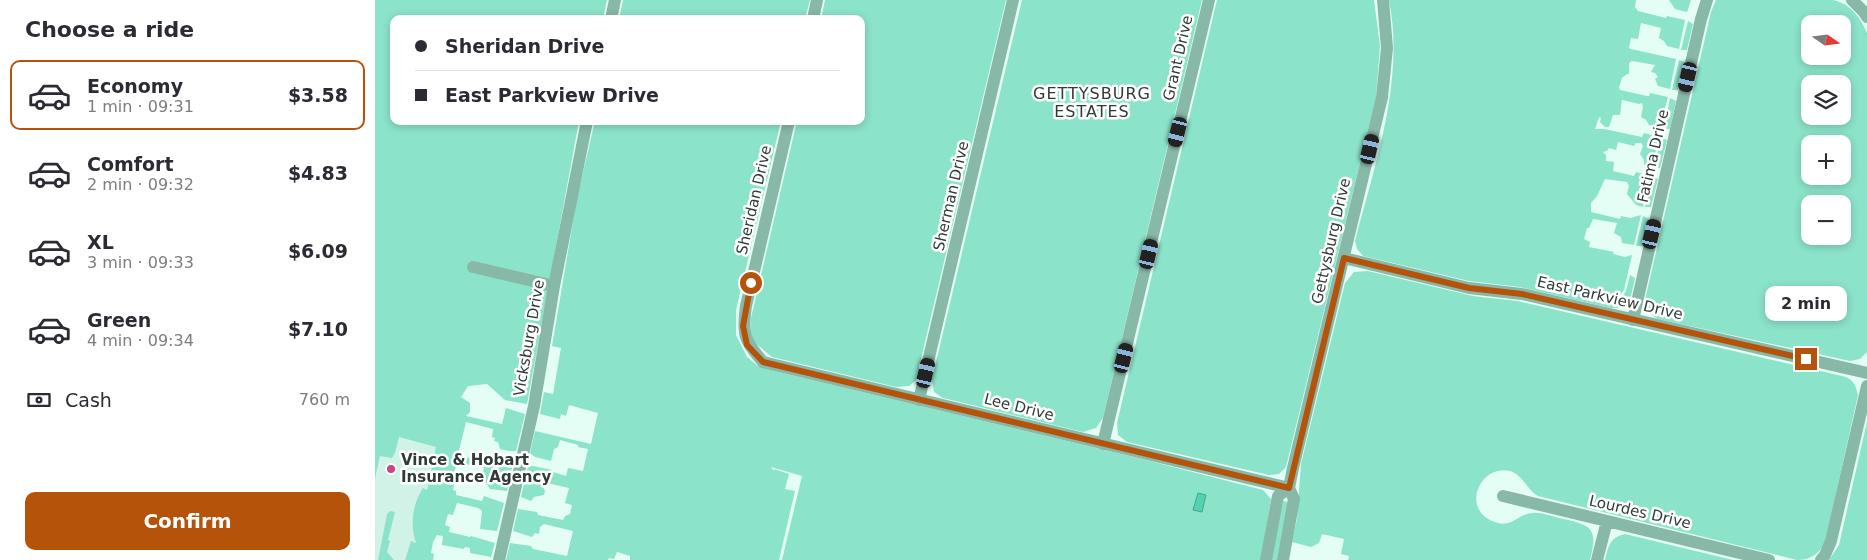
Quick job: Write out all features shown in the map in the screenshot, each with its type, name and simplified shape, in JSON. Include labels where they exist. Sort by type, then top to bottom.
[{"type":"street","points":[[612,15],[615,0]]},
{"type":"street","points":[[814,15],[817,0]]},
{"type":"street","name":"Sherman Drive","points":[[919,400],[1013,0]]},
{"type":"street","name":"Grant Drive","points":[[1103,444],[1209,0]]},
{"type":"street","name":"Gettysburg Drive","points":[[1283,560],[1294,499],[1289,488],[1382,97],[1387,48],[1383,0]]},
{"type":"street","name":"Fatima Drive","points":[[1633,320],[1701,19],[1707,0]]},
{"type":"street","points":[[1852,0],[1867,17]]},
{"type":"street","name":"Vicksburg Drive","points":[[499,560],[534,406],[554,286],[586,125]]},
{"type":"street","name":"Sheridan Drive","points":[[747,345],[743,326],[746,306],[788,125]]},
{"type":"street","name":"East Parkview Drive","points":[[1344,258],[1469,288],[1522,294],[1867,374]]},
{"type":"street","points":[[473,267],[554,286]]},
{"type":"street","name":"Lee Drive","points":[[747,345],[763,362],[1289,488]]},
{"type":"street","points":[[1821,560],[1831,542],[1867,386]]},
{"type":"street","name":"Gettysburg Drive","points":[[1266,560],[1278,496],[1289,488]]},
{"type":"street","name":"Lourdes Drive","points":[[1503,496],[1769,560]]},
{"type":"street","points":[[1597,560],[1607,521]]},
{"type":"shaded area","points":[[375,0],[607,0],[604,15],[390,15],[390,125],[578,125],[527,404],[505,400],[487,384],[468,386],[461,397],[470,403],[470,412],[466,416],[502,424],[506,408],[525,414],[516,451],[500,449],[498,442],[494,441],[495,438],[492,437],[493,429],[466,422],[458,455],[505,467],[507,459],[513,463],[507,491],[490,489],[485,481],[486,478],[482,477],[484,468],[457,462],[453,479],[455,480],[453,490],[456,491],[456,495],[482,501],[484,496],[504,503],[497,531],[480,529],[482,511],[478,508],[457,503],[453,515],[448,514],[445,525],[450,527],[449,532],[495,543],[491,557],[470,553],[470,548],[465,547],[464,549],[442,545],[443,536],[437,535],[433,542],[431,553],[434,554],[433,560],[405,560],[411,541],[416,543],[413,529],[414,508],[423,488],[427,490],[436,447],[399,437],[392,458],[380,456],[375,479]]},
{"type":"shaded area","points":[[623,0],[810,0],[806,15],[620,15]]},
{"type":"shaded area","points":[[825,0],[1006,0],[916,380],[909,386],[896,387],[772,357],[754,342],[751,334],[751,318],[796,125],[865,125],[865,15],[822,15]]},
{"type":"shaded area","points":[[1022,0],[1202,0],[1103,418],[1096,428],[1083,432],[943,398],[934,392],[932,379]]},
{"type":"shaded area","points":[[1217,0],[1374,0],[1380,46],[1376,97],[1286,467],[1279,474],[1269,475],[1127,442],[1118,435],[1117,423]]},
{"type":"shaded area","points":[[1389,0],[1636,0],[1635,7],[1638,11],[1666,18],[1667,16],[1685,20],[1679,49],[1667,46],[1659,38],[1661,28],[1641,23],[1638,39],[1631,38],[1629,48],[1631,49],[1676,59],[1670,89],[1658,86],[1655,79],[1658,77],[1655,73],[1651,72],[1655,65],[1632,61],[1629,63],[1629,74],[1622,78],[1619,87],[1620,90],[1647,96],[1650,93],[1668,97],[1660,128],[1649,125],[1641,117],[1642,103],[1622,100],[1620,115],[1613,115],[1609,127],[1605,127],[1600,122],[1601,118],[1599,117],[1595,129],[1604,129],[1642,137],[1644,133],[1659,137],[1652,167],[1644,165],[1644,160],[1640,154],[1643,146],[1641,143],[1636,143],[1634,146],[1618,142],[1616,150],[1609,148],[1603,152],[1606,155],[1606,161],[1614,162],[1613,171],[1634,176],[1636,172],[1650,176],[1643,207],[1636,205],[1627,194],[1629,186],[1627,182],[1605,179],[1597,196],[1591,203],[1591,212],[1620,219],[1621,216],[1630,218],[1641,215],[1634,245],[1622,243],[1621,237],[1614,233],[1617,223],[1593,219],[1589,228],[1587,228],[1584,239],[1590,242],[1589,247],[1614,252],[1613,254],[1625,257],[1632,255],[1624,290],[1618,298],[1623,305],[1611,308],[1520,287],[1469,281],[1363,256],[1357,249],[1355,241],[1379,152],[1391,91],[1393,30]]},
{"type":"shaded area","points":[[1669,0],[1691,0],[1687,12],[1675,9]]},
{"type":"shaded area","points":[[1716,0],[1833,0],[1850,8],[1867,33],[1867,352],[1860,359],[1850,361],[1658,319],[1647,309],[1645,300],[1711,12]]},
{"type":"shaded area","points":[[1688,21],[1693,24],[1687,50],[1681,50]]},
{"type":"shaded area","points":[[1679,60],[1685,62],[1678,90],[1672,90]]},
{"type":"shaded area","points":[[1670,98],[1676,101],[1670,129],[1664,129]]},
{"type":"shaded area","points":[[594,125],[780,125],[736,310],[736,335],[747,357],[758,366],[779,372],[1263,490],[1271,499],[1261,560],[782,560],[802,476],[771,467],[774,471],[774,469],[789,474],[785,489],[795,491],[779,560],[630,560],[630,556],[617,552],[614,559],[609,558],[608,560],[506,560],[510,543],[531,546],[533,549],[567,556],[573,531],[544,524],[540,527],[539,534],[535,533],[532,537],[513,531],[518,509],[537,512],[538,515],[563,520],[565,516],[570,514],[572,505],[565,503],[569,488],[547,483],[543,487],[544,495],[534,497],[531,501],[521,497],[528,466],[552,470],[566,476],[568,468],[583,471],[588,449],[560,440],[558,447],[554,449],[551,461],[535,457],[530,453],[535,431],[591,444],[598,413],[569,405],[566,416],[561,414],[560,419],[540,414],[544,392],[553,394],[561,348],[552,346],[577,198]]},
{"type":"shaded area","points":[[1661,137],[1667,140],[1660,168],[1654,168]]},
{"type":"shaded area","points":[[1652,176],[1658,179],[1651,207],[1645,207]]},
{"type":"shaded area","points":[[1643,216],[1649,219],[1643,246],[1636,246]]},
{"type":"shaded area","points":[[1368,271],[1473,296],[1517,301],[1846,377],[1855,385],[1858,395],[1825,543],[1814,556],[1797,560],[1538,496],[1522,479],[1510,471],[1500,471],[1491,474],[1484,480],[1476,496],[1477,505],[1482,514],[1490,520],[1504,524],[1527,514],[1536,513],[1585,525],[1592,534],[1593,540],[1590,560],[1348,560],[1349,556],[1341,554],[1344,539],[1322,534],[1319,543],[1311,547],[1292,542],[1297,519],[1301,464],[1345,283],[1354,272]]},
{"type":"shaded area","points":[[1630,275],[1635,278],[1631,296],[1625,303],[1621,299],[1626,291]]},
{"type":"shaded area","points":[[403,354],[455,365],[411,560],[375,560],[375,479]]},
{"type":"shaded area","points":[[1867,422],[1867,560],[1829,560],[1839,545]]},
{"type":"shaded area","points":[[1198,493],[1206,495],[1202,512],[1193,510]]},
{"type":"shaded area","points":[[1283,501],[1288,502],[1277,560],[1271,560]]},
{"type":"shaded area","points":[[390,511],[395,512],[387,552],[394,560],[378,560],[387,514]]},
{"type":"shaded area","points":[[1625,534],[1733,560],[1605,560],[1613,540]]},
{"type":"place","name":"Vince & Hobart Insurance Agency","points":[[391,469]]},
{"type":"district","name":"GETTYSBURG ESTATES","points":[[1092,102]]},
{"type":"route","points":[[751,283],[743,326],[747,345],[763,362],[1289,488],[1344,258],[1469,288],[1522,294],[1806,359]]}]
